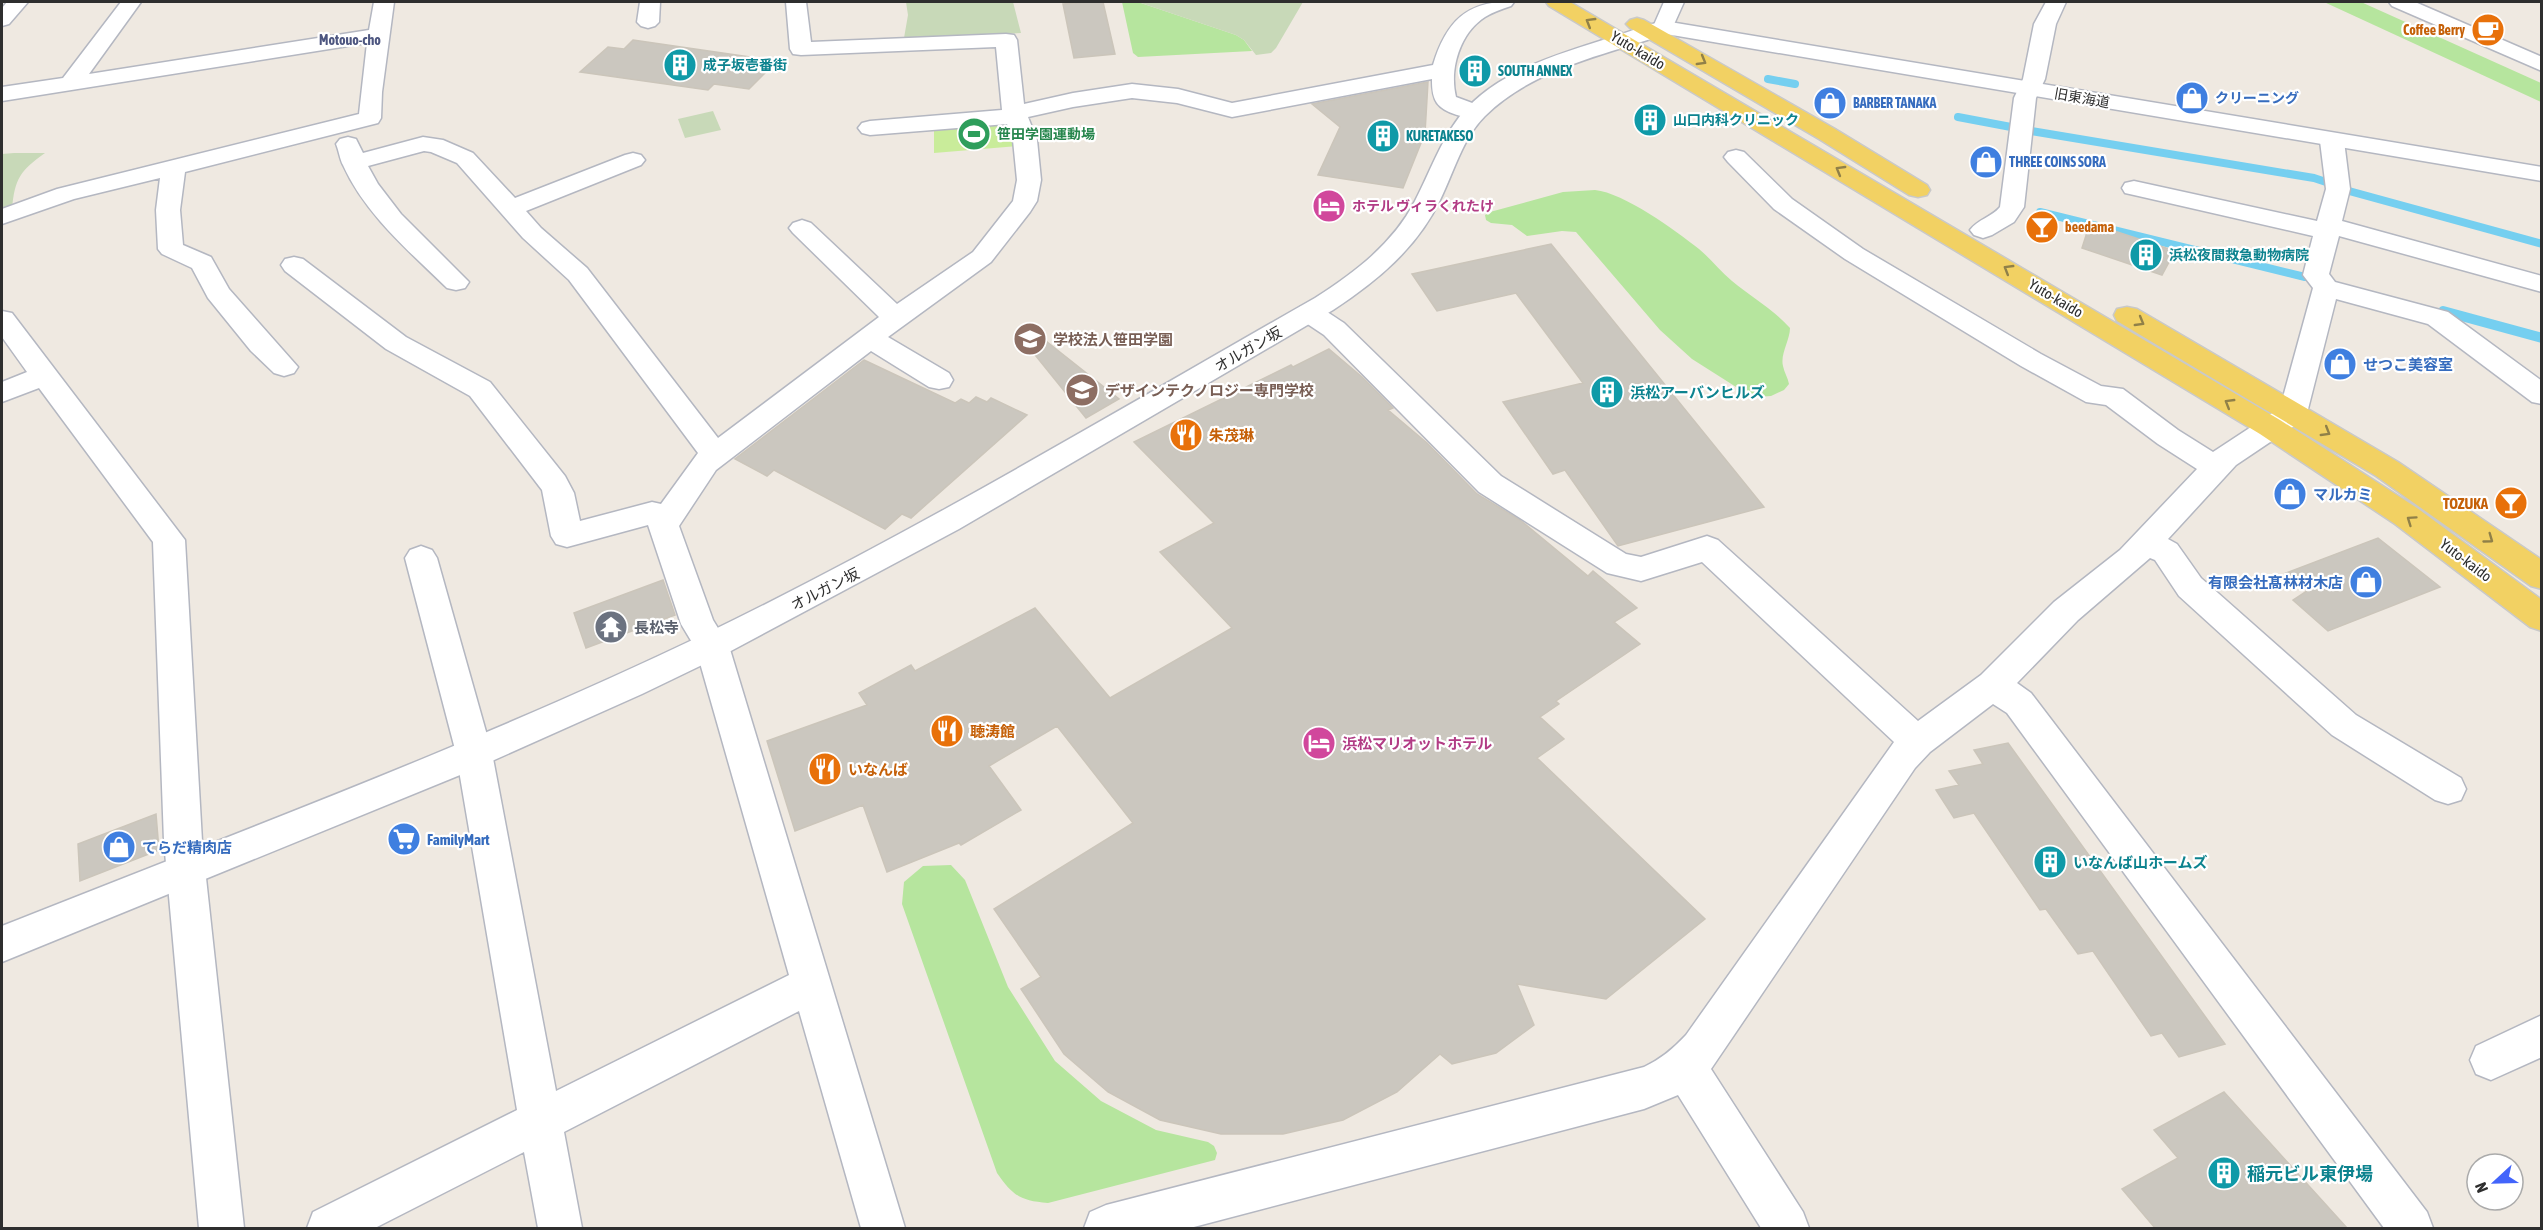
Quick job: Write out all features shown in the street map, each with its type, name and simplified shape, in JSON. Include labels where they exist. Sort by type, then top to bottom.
[{"type":"main road","name":"Yuto-kaido","points":[[1556,2],[2282,420],[2387,470],[2541,577]]},
{"type":"main road","name":"Yuto-kaido","points":[[1618,12],[1658,30],[1983,230],[2282,420],[2541,618]]},
{"type":"street","points":[[2,20],[18,2]]},
{"type":"street","points":[[70,84],[131,2]]},
{"type":"street","points":[[2,217],[66,194],[343,127],[370,118],[371,92],[384,2]]},
{"type":"street","points":[[796,2],[801,49],[1006,40],[1016,115],[1025,140],[1029,180],[1025,201],[982,257],[898,316],[705,463],[663,525],[698,624],[712,646],[883,1228]]},
{"type":"street","points":[[1475,112],[1446,100],[1444,72],[1446,59],[1454,42],[1475,14],[1504,2]]},
{"type":"street","points":[[1658,30],[1674,2]]},
{"type":"street","points":[[1983,230],[2006,218],[2012,207],[2025,98],[2034,78],[2045,24],[2056,2]]},
{"type":"street","points":[[2399,2],[2541,65]]},
{"type":"street","name":"旧東海道","points":[[1625,42],[1658,30],[2541,174]]},
{"type":"street","points":[[2,94],[379,35]]},
{"type":"street","name":"オルガン坂","points":[[2,944],[559,717],[712,646],[941,528],[1310,313],[1359,280],[1399,243],[1419,217],[1454,142],[1475,112],[1506,88],[1532,74],[1625,42]]},
{"type":"street","points":[[870,128],[1016,115],[1073,100],[1132,91],[1178,96],[1232,110],[1430,72],[1444,72]]},
{"type":"street","points":[[343,127],[353,163],[376,202],[456,282]]},
{"type":"street","points":[[2332,141],[2338,189],[2316,275],[2326,288],[2438,318],[2541,395]]},
{"type":"street","points":[[353,163],[423,144],[435,145],[465,158],[531,233],[578,274],[706,444],[721,452]]},
{"type":"street","points":[[1736,157],[1783,204],[1854,254],[2031,360],[2096,395],[2113,396],[2168,437],[2216,467]]},
{"type":"street","points":[[510,208],[633,160]]},
{"type":"street","points":[[173,168],[168,210],[171,249],[202,263],[217,292],[261,345],[284,367]]},
{"type":"street","points":[[2134,188],[2328,228],[2541,284]]},
{"type":"street","points":[[802,228],[888,311],[898,316]]},
{"type":"street","points":[[294,266],[396,343],[480,389],[554,484],[559,494],[567,536],[652,513],[669,517]]},
{"type":"street","points":[[1106,1228],[1644,1088],[1667,1080],[1684,1068],[1701,1049],[1895,766],[1917,742],[1993,686],[2066,611],[2148,542],[2216,467],[2282,420],[2326,288]]},
{"type":"street","points":[[1310,313],[1334,329],[1490,483],[1618,566],[1641,569],[1707,548],[1917,742]]},
{"type":"street","points":[[2,319],[169,540],[186,869],[222,1228]]},
{"type":"street","points":[[870,338],[939,380]]},
{"type":"street","points":[[2,393],[44,375]]},
{"type":"street","points":[[2148,542],[2166,552],[2190,587],[2344,725],[2448,789]]},
{"type":"street","points":[[422,558],[474,753],[560,1228]]},
{"type":"street","points":[[1993,686],[2019,703],[2411,1228]]},
{"type":"street","points":[[329,1228],[812,984]]},
{"type":"street","points":[[2491,1060],[2541,1035]]},
{"type":"street","points":[[1684,1068],[1703,1093],[1787,1228]]},
{"type":"green space","points":[[906,2],[1013,2],[1021,33],[904,38],[908,15]]},
{"type":"green space","points":[[1122,2],[1138,2],[1236,35],[1244,40],[1252,51],[1138,57],[1133,53]]},
{"type":"green space","points":[[1138,2],[1303,2],[1276,48],[1271,53],[1256,55],[1244,40],[1236,35]]},
{"type":"green space","points":[[2324,2],[2361,2],[2541,83],[2541,102]]},
{"type":"green space","points":[[713,111],[721,130],[685,138],[678,119]]},
{"type":"green space","name":"笹田学園運動場","points":[[1004,121],[1011,124],[1018,146],[934,153],[934,127]]},
{"type":"green space","points":[[45,153],[24,170],[17,182],[12,209],[2,213],[2,154]]},
{"type":"green space","points":[[1595,190],[1634,205],[1677,232],[1790,328],[1782,361],[1789,384],[1784,390],[1771,396],[1757,397],[1744,392],[1692,359],[1660,330],[1576,232],[1562,231],[1527,236],[1512,225],[1491,223],[1486,220],[1485,215],[1490,212],[1563,192]]},
{"type":"green space","points":[[951,865],[965,880],[1008,987],[1055,1061],[1101,1101],[1156,1130],[1208,1142],[1214,1146],[1217,1153],[1215,1160],[1048,1203],[1024,1199],[1008,1187],[997,1173],[902,904],[904,882],[923,866]]},
{"type":"building","points":[[1103,2],[1115,54],[1074,58],[1063,4]]},
{"type":"building","name":"成子坂壱番街","points":[[633,40],[777,61],[749,89],[714,84],[708,90],[580,72],[608,47],[624,49]]},
{"type":"building","name":"KURETAKESO","points":[[1428,82],[1425,133],[1403,188],[1318,175],[1340,127],[1312,104]]},
{"type":"building","points":[[2090,223],[2175,251],[2162,275],[2082,248]]},
{"type":"building","name":"浜松アーバンヒルズ","points":[[1551,244],[1764,507],[1618,546],[1565,470],[1553,474],[1503,402],[1583,383],[1516,293],[1437,311],[1412,274]]},
{"type":"building","name":"デザインテクノロジー専門学校","points":[[1027,326],[1119,399],[1086,418],[1019,335]]},
{"type":"building","name":"浜松マリオットホテル","points":[[1329,349],[1362,377],[1393,408],[1388,410],[1427,443],[1477,494],[1520,520],[1588,576],[1593,571],[1637,608],[1614,622],[1640,644],[1556,701],[1559,704],[1540,717],[1564,739],[1537,758],[1705,919],[1606,999],[1517,984],[1534,1025],[1496,1053],[1452,1064],[1440,1054],[1397,1092],[1343,1120],[1283,1134],[1221,1134],[1160,1120],[1108,1092],[1064,1054],[1021,989],[1041,977],[994,909],[1133,823],[1057,726],[989,766],[1021,810],[961,845],[959,843],[887,872],[863,805],[795,831],[767,741],[867,705],[859,693],[911,665],[915,671],[1035,608],[1110,698],[1232,628],[1160,552],[1214,523],[1134,442],[1291,365],[1293,367]]},
{"type":"building","points":[[864,360],[955,403],[961,399],[969,403],[976,397],[987,402],[991,398],[1027,415],[911,518],[902,514],[885,529],[774,470],[767,476],[735,459]]},
{"type":"building","name":"有限会社髙林材木店","points":[[2378,538],[2440,587],[2328,631],[2293,600],[2307,591],[2286,573]]},
{"type":"building","name":"長松寺","points":[[663,580],[675,615],[586,648],[574,613]]},
{"type":"building","name":"いなんば山ホームズ","points":[[2008,743],[2225,1044],[2179,1057],[2162,1033],[2151,1036],[2093,951],[2078,954],[2046,909],[2040,910],[1974,813],[1954,818],[1936,790],[1959,785],[1949,771],[1983,764],[1974,750]]},
{"type":"building","name":"てらだ精肉店","points":[[156,814],[159,850],[80,881],[78,844]]},
{"type":"building","name":"稲元ビル東伊場","points":[[2224,1092],[2347,1228],[2155,1228],[2122,1189],[2178,1158],[2154,1130]]},
{"type":"waterway","points":[[1768,79],[1795,84]]},
{"type":"waterway","points":[[1958,117],[2011,127]]},
{"type":"waterway","points":[[2031,131],[2314,178],[2326,182]]},
{"type":"waterway","points":[[2349,191],[2542,244]]},
{"type":"waterway","points":[[2040,212],[2305,277]]},
{"type":"waterway","points":[[2443,311],[2542,338]]},
{"type":"place","name":"Coffee Berry","points":[[2488,30]]},
{"type":"place","name":"成子坂壱番街","points":[[680,65]]},
{"type":"place","name":"SOUTH ANNEX","points":[[1475,71]]},
{"type":"place","name":"クリーニング","points":[[2192,98]]},
{"type":"place","name":"BARBER TANAKA","points":[[1830,103]]},
{"type":"place","name":"山口内科クリニック","points":[[1650,120]]},
{"type":"place","name":"笹田学園運動場","points":[[974,134]]},
{"type":"place","name":"KURETAKESO","points":[[1383,136]]},
{"type":"place","name":"THREE COINS SORA","points":[[1986,162]]},
{"type":"place","name":"ホテル ヴィラくれたけ","points":[[1329,206]]},
{"type":"place","name":"beedama","points":[[2042,227]]},
{"type":"place","name":"浜松夜間救急動物病院","points":[[2146,255]]},
{"type":"place","name":"学校法人笹田学園","points":[[1030,339]]},
{"type":"place","name":"せつこ美容室","points":[[2340,364]]},
{"type":"place","name":"デザインテクノロジー専門学校","points":[[1082,390]]},
{"type":"place","name":"浜松アーバンヒルズ","points":[[1607,392]]},
{"type":"place","name":"朱茂琳","points":[[1186,435]]},
{"type":"place","name":"マルカミ","points":[[2290,494]]},
{"type":"place","name":"TOZUKA","points":[[2511,503]]},
{"type":"place","name":"有限会社髙林材木店","points":[[2366,582]]},
{"type":"place","name":"長松寺","points":[[611,627]]},
{"type":"place","name":"聴涛館","points":[[947,731]]},
{"type":"place","name":"浜松マリオットホテル","points":[[1319,743]]},
{"type":"place","name":"いなんば","points":[[825,769]]},
{"type":"place","name":"FamilyMart","points":[[404,839]]},
{"type":"place","name":"てらだ精肉店","points":[[119,847]]},
{"type":"place","name":"いなんば山ホームズ","points":[[2050,862]]},
{"type":"place","name":"稲元ビル東伊場","points":[[2224,1173]]},
{"type":"district","name":"Motouo-cho","points":[[350,40]]}]
